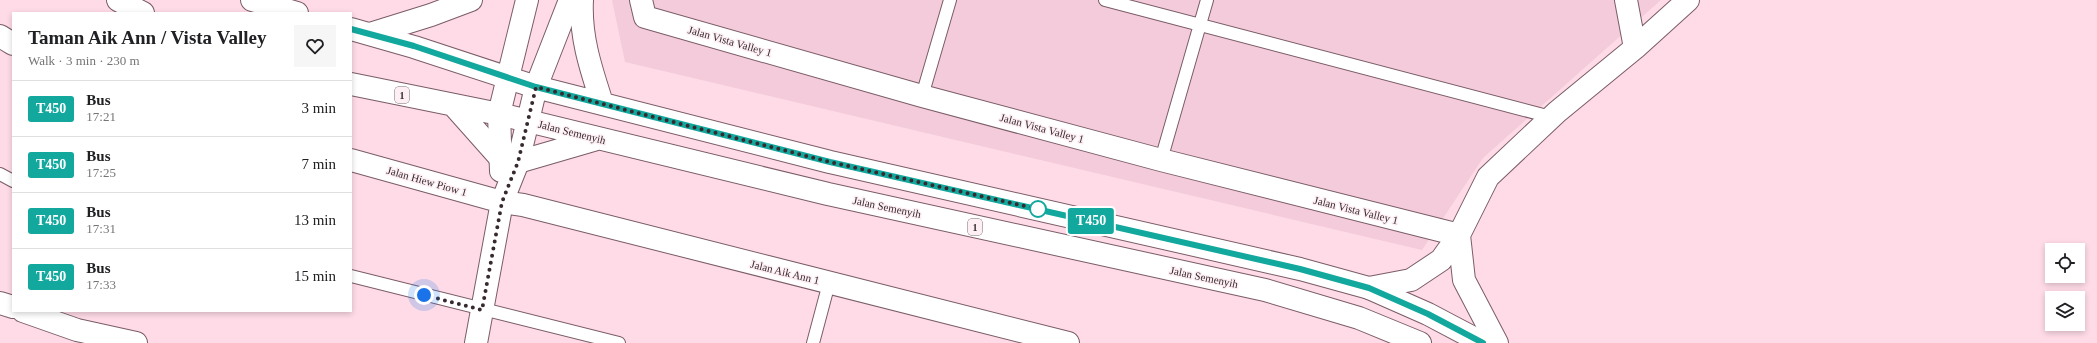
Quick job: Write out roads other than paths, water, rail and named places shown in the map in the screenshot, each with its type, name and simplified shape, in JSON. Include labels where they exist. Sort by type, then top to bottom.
[{"type":"street","points":[[118,0],[141,12]]},
{"type":"street","points":[[252,0],[294,12]]},
{"type":"street","points":[[360,31],[431,15],[471,0]]},
{"type":"street","points":[[510,161],[499,114],[527,0]]},
{"type":"street","points":[[476,343],[510,161],[527,121],[536,87],[570,0]]},
{"type":"street","points":[[582,0],[581,21],[588,58],[602,103]]},
{"type":"street","name":"Jalan Vista Valley 1","points":[[641,0],[645,17],[922,96],[1161,160],[1459,235]]},
{"type":"street","points":[[1626,0],[1635,48]]},
{"type":"street","points":[[1369,288],[1411,280],[1441,260],[1459,235],[1488,177],[1551,118],[1635,48],[1688,0]]},
{"type":"street","points":[[360,31],[414,46],[536,87],[830,162],[1300,269],[1369,288],[1428,314],[1483,343]]},
{"type":"street","points":[[0,36],[12,43]]},
{"type":"street","name":"Jalan Semenyih","points":[[352,84],[499,114],[828,194],[1265,290],[1359,318],[1420,343]]},
{"type":"street","points":[[454,106],[510,161]]},
{"type":"street","points":[[510,161],[598,139]]},
{"type":"street","name":"Jalan Hiew Piow 1","points":[[352,160],[502,202]]},
{"type":"street","name":"Jalan Aik Ann 1","points":[[502,202],[523,205],[1068,343]]},
{"type":"street","points":[[1459,235],[1464,280],[1497,343]]},
{"type":"street","points":[[0,303],[12,307]]},
{"type":"street","points":[[26,312],[76,336],[136,343]]},
{"type":"lane","points":[[922,96],[950,0]]},
{"type":"lane","points":[[1105,0],[1551,118]]},
{"type":"lane","points":[[1161,160],[1207,0]]},
{"type":"lane","points":[[0,174],[12,180]]},
{"type":"lane","points":[[352,276],[482,310],[619,343]]},
{"type":"lane","points":[[813,343],[829,283]]}]
